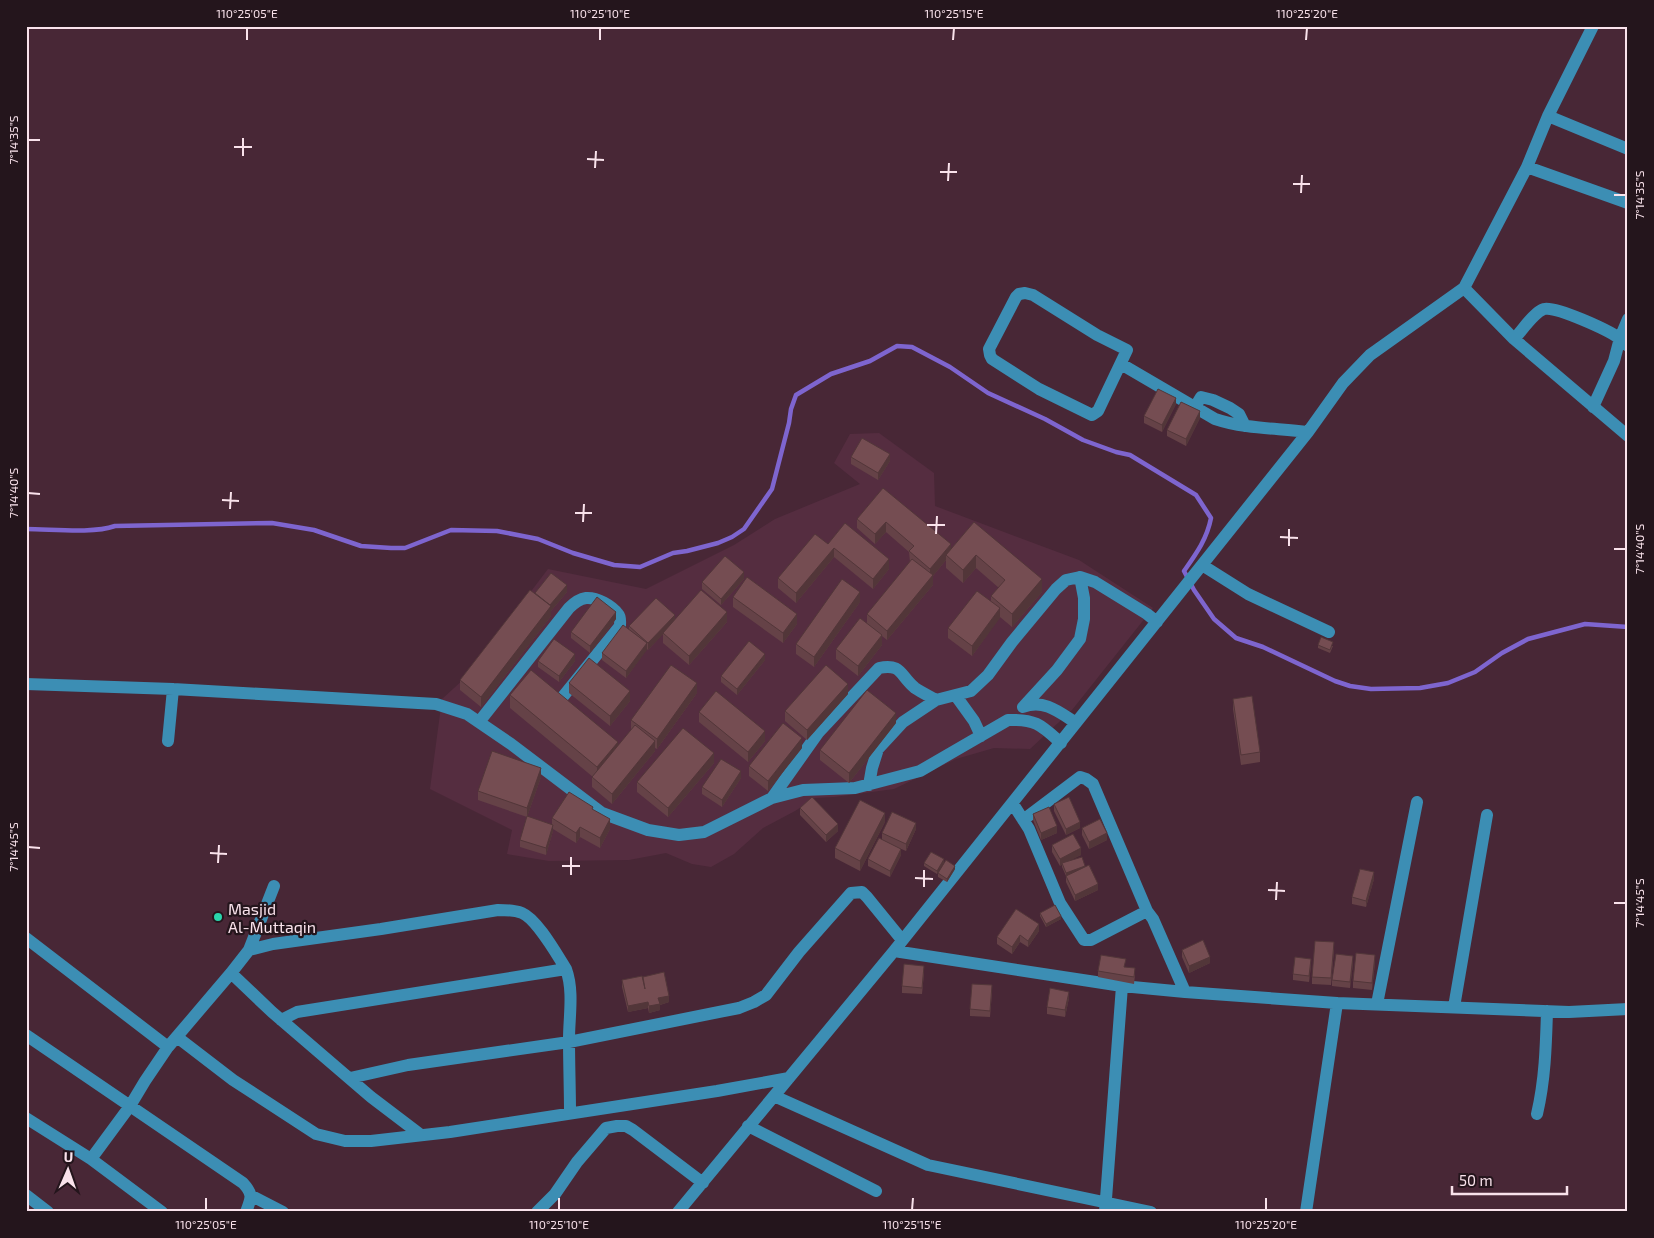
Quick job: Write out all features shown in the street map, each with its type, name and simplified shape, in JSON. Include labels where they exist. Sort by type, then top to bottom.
[{"type":"street","points":[[678,1212],[1013,804],[1308,432],[1343,383],[1370,355],[1464,288],[1527,167],[1548,116],[1593,26]]},
{"type":"street","points":[[1548,116],[1628,149]]},
{"type":"street","points":[[1527,167],[1628,203]]},
{"type":"street","points":[[1464,288],[1514,339],[1628,436]]},
{"type":"street","points":[[1025,293],[1033,295],[1097,335],[1127,350],[1121,364],[1098,411],[1092,415],[1039,389],[992,359],[989,349],[1016,297],[1019,294],[1025,293]]},
{"type":"street","points":[[1514,339],[1539,311],[1554,309],[1569,314],[1624,342]]},
{"type":"street","points":[[1593,407],[1624,342],[1628,319]]},
{"type":"street","points":[[1121,364],[1215,419],[1245,426],[1308,432]]},
{"type":"street","points":[[1202,565],[1248,594],[1329,632]]},
{"type":"street","points":[[869,785],[878,749],[903,722],[936,700],[956,696],[971,690],[988,675],[1012,642],[1056,589],[1066,580],[1080,577],[1095,582],[1157,622]]},
{"type":"street","points":[[26,684],[173,689],[436,704],[467,714],[511,744],[602,813],[648,830],[679,835],[704,832],[772,798],[803,790],[855,788],[920,771],[1008,720],[1058,670],[1080,639],[1084,619],[1084,598],[1080,577]]},
{"type":"street","points":[[479,722],[569,608],[576,602],[586,598],[595,598],[618,614],[620,626],[561,699]]},
{"type":"street","points":[[772,798],[818,733],[879,668],[890,666],[899,671],[914,687],[936,700]]},
{"type":"street","points":[[168,741],[173,689]]},
{"type":"street","points":[[956,696],[974,721],[981,736]]},
{"type":"street","points":[[1024,706],[1042,704],[1076,724]]},
{"type":"street","points":[[1008,720],[1025,720],[1041,725],[1061,743]]},
{"type":"street","points":[[1023,820],[1080,777],[1093,784],[1147,911],[1153,919],[1185,992]]},
{"type":"street","points":[[1377,1004],[1417,802]]},
{"type":"street","points":[[1013,804],[1029,829],[1060,903],[1084,940],[1091,940],[1147,911]]},
{"type":"street","points":[[1454,1007],[1487,815]]},
{"type":"street","points":[[91,1159],[130,1106],[144,1081],[168,1047],[232,973],[249,950],[274,886]]},
{"type":"street","points":[[350,1078],[408,1065],[569,1042],[739,1008],[766,995],[799,952],[851,893],[862,892],[868,896],[898,946],[1122,986],[1185,992],[1377,1004],[1547,1011],[1628,1009]]},
{"type":"street","points":[[249,950],[273,944],[498,910],[524,914],[550,942],[569,977],[570,1113]]},
{"type":"street","points":[[26,938],[168,1047]]},
{"type":"street","points":[[281,1020],[297,1012],[566,969]]},
{"type":"street","points":[[232,973],[281,1020],[421,1135]]},
{"type":"street","points":[[1105,1207],[1122,986]]},
{"type":"street","points":[[1306,1212],[1337,1002]]},
{"type":"street","points":[[1537,1114],[1546,1059],[1547,1011]]},
{"type":"street","points":[[26,1035],[243,1183],[250,1190],[252,1196],[246,1212]]},
{"type":"street","points":[[177,1037],[233,1080],[316,1134],[345,1141],[371,1141],[421,1135],[717,1092],[789,1078]]},
{"type":"street","points":[[774,1096],[928,1165],[1105,1207],[1152,1212]]},
{"type":"street","points":[[26,1118],[91,1159],[162,1212]]},
{"type":"street","points":[[537,1212],[555,1194],[577,1162],[606,1128],[617,1126],[626,1126],[633,1130],[702,1183]]},
{"type":"street","points":[[748,1126],[876,1191]]},
{"type":"street","points":[[26,1195],[48,1212]]},
{"type":"street","points":[[252,1196],[283,1212]]},
{"type":"shaded area","points":[[879,433],[934,473],[935,506],[1079,560],[1153,608],[1072,710],[1030,749],[994,748],[956,759],[894,789],[815,798],[763,828],[734,854],[711,867],[692,864],[666,853],[629,860],[549,861],[507,854],[512,830],[430,789],[442,699],[465,678],[548,569],[646,589],[734,545],[775,519],[860,484],[834,463],[850,434]]},
{"type":"building","points":[[1158,389],[1176,398],[1162,425],[1144,416]]},
{"type":"building","points":[[1181,402],[1200,411],[1186,439],[1167,430]]},
{"type":"building","points":[[862,438],[890,454],[878,473],[851,457]]},
{"type":"building","points":[[883,488],[951,544],[930,569],[909,551],[914,546],[886,522],[875,534],[857,519]]},
{"type":"building","points":[[974,522],[1042,579],[1012,614],[991,596],[1005,580],[976,555],[963,570],[946,555]]},
{"type":"building","points":[[845,523],[889,559],[873,579],[834,548],[796,593],[778,578],[815,534],[828,544]]},
{"type":"building","points":[[725,556],[744,572],[721,599],[702,582]]},
{"type":"building","points":[[912,559],[933,575],[887,631],[867,614]]},
{"type":"building","points":[[551,573],[567,585],[550,605],[535,593]]},
{"type":"building","points":[[747,577],[797,614],[783,633],[733,597]]},
{"type":"building","points":[[842,579],[860,592],[814,657],[796,644]]},
{"type":"building","points":[[530,590],[551,606],[481,697],[460,680]]},
{"type":"building","points":[[701,590],[727,612],[689,656],[663,633]]},
{"type":"building","points":[[977,591],[1000,608],[972,646],[948,628]]},
{"type":"building","points":[[597,597],[616,612],[590,646],[571,632]]},
{"type":"building","points":[[656,598],[675,615],[648,643],[629,626]]},
{"type":"building","points":[[860,618],[882,635],[858,666],[836,649]]},
{"type":"building","points":[[623,625],[647,643],[626,671],[602,653]]},
{"type":"building","points":[[1321,637],[1333,642],[1330,650],[1318,645]]},
{"type":"building","points":[[554,639],[575,654],[559,676],[538,661]]},
{"type":"building","points":[[749,641],[765,654],[737,689],[721,676]]},
{"type":"building","points":[[589,658],[630,691],[610,716],[569,683]]},
{"type":"building","points":[[671,665],[697,683],[657,739],[631,720]]},
{"type":"building","points":[[826,665],[848,684],[807,730],[785,711]]},
{"type":"building","points":[[531,670],[618,742],[597,767],[510,695]]},
{"type":"building","points":[[867,690],[896,713],[849,773],[820,750]]},
{"type":"building","points":[[716,691],[765,731],[748,752],[699,712]]},
{"type":"building","points":[[1252,696],[1260,752],[1241,755],[1233,699]]},
{"type":"building","points":[[783,723],[802,738],[768,781],[749,766]]},
{"type":"building","points":[[635,725],[655,741],[612,794],[592,777]]},
{"type":"building","points":[[683,728],[714,753],[668,808],[637,782]]},
{"type":"building","points":[[492,751],[541,768],[527,808],[478,791]]},
{"type":"building","points":[[721,759],[741,771],[722,800],[702,787]]},
{"type":"building","points":[[569,792],[593,807],[592,809],[610,819],[600,838],[580,827],[576,833],[552,818]]},
{"type":"building","points":[[812,797],[838,824],[826,835],[800,808]]},
{"type":"building","points":[[1069,797],[1080,822],[1066,829],[1054,804]]},
{"type":"building","points":[[860,800],[885,813],[860,861],[835,848]]},
{"type":"building","points":[[1049,807],[1057,826],[1041,833],[1033,814]]},
{"type":"building","points":[[892,812],[916,823],[906,844],[882,833]]},
{"type":"building","points":[[527,816],[553,825],[546,848],[520,840]]},
{"type":"building","points":[[1100,819],[1107,833],[1089,842],[1082,828]]},
{"type":"building","points":[[1073,834],[1081,848],[1060,859],[1052,845]]},
{"type":"building","points":[[879,838],[901,849],[890,871],[868,859]]},
{"type":"building","points":[[931,852],[944,859],[937,871],[924,863]]},
{"type":"building","points":[[1082,857],[1085,866],[1066,873],[1062,863]]},
{"type":"building","points":[[946,860],[955,866],[947,879],[938,873]]},
{"type":"building","points":[[1089,865],[1098,884],[1075,895],[1066,876]]},
{"type":"building","points":[[1360,869],[1374,872],[1366,901],[1352,897]]},
{"type":"building","points":[[1055,905],[1061,916],[1046,924],[1040,913]]},
{"type":"building","points":[[1016,909],[1039,924],[1028,941],[1020,935],[1012,947],[997,937]]},
{"type":"building","points":[[1203,940],[1210,957],[1189,966],[1182,950]]},
{"type":"building","points":[[1315,941],[1334,942],[1331,978],[1312,977]]},
{"type":"building","points":[[1356,953],[1375,955],[1372,983],[1353,981]]},
{"type":"building","points":[[1336,954],[1353,956],[1350,982],[1332,980]]},
{"type":"building","points":[[1101,955],[1126,959],[1124,967],[1135,968],[1134,977],[1098,971]]},
{"type":"building","points":[[1295,957],[1311,959],[1309,976],[1293,974]]},
{"type":"building","points":[[904,964],[924,966],[922,988],[902,986]]},
{"type":"building","points":[[664,972],[669,996],[658,998],[660,1004],[649,1006],[648,1002],[628,1006],[622,980],[642,976],[645,989],[643,977]]},
{"type":"building","points":[[972,984],[992,985],[990,1011],[970,1009]]},
{"type":"building","points":[[1050,988],[1069,992],[1065,1010],[1047,1007]]},
{"type":"waterway","points":[[26,529],[95,530],[115,526],[272,523],[314,530],[361,546],[391,548],[405,548],[451,530],[497,531],[538,539],[573,553],[614,565],[640,567],[673,553],[718,543],[744,529],[772,489],[796,395],[831,374],[870,361],[897,346],[912,347],[950,367],[988,393],[1045,419],[1083,440],[1130,455],[1196,495],[1211,518],[1204,540],[1184,571],[1194,590],[1214,619],[1236,638],[1263,647],[1335,681],[1350,686],[1371,689],[1420,688],[1448,683],[1475,672],[1502,653],[1528,639],[1585,624],[1628,627]]},
{"type":"place","name":"Masjid Al-Muttaqin","points":[[218,917]]}]
